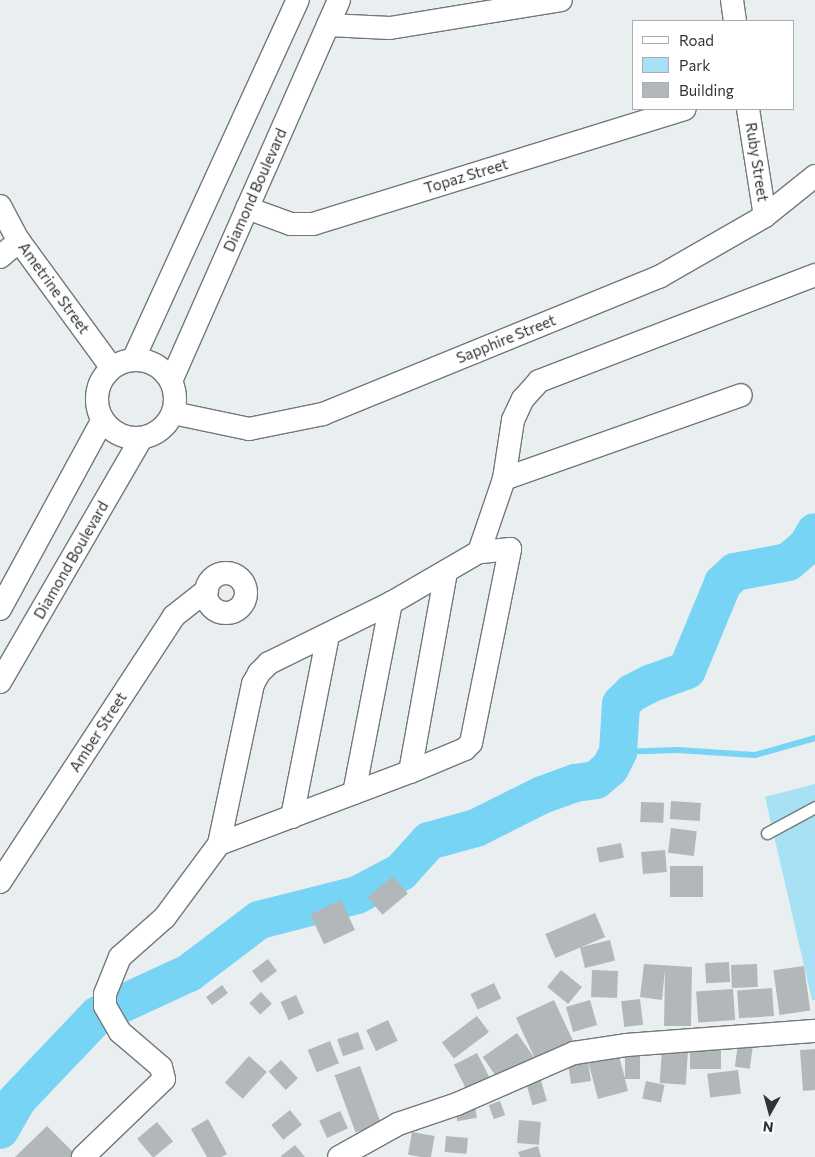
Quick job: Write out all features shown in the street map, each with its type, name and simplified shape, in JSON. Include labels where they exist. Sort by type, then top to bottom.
[{"type":"street","points":[[133,360],[298,0]]},
{"type":"street","name":"Diamond Boulevard","points":[[171,380],[339,0]]},
{"type":"street","points":[[328,25],[390,28],[561,0]]},
{"type":"street","points":[[732,0],[735,20]]},
{"type":"street","name":"Topaz Street","points":[[247,208],[292,224],[312,224],[682,110]]},
{"type":"street","name":"Ruby Street","points":[[748,110],[765,216]]},
{"type":"street","name":"Sapphire Street","points":[[173,413],[248,429],[322,414],[659,277],[765,216],[815,176]]},
{"type":"street","name":"Ametrine Street","points":[[0,206],[19,241],[112,368]]},
{"type":"street","points":[[0,257],[19,241]]},
{"type":"street","points":[[479,552],[504,479],[513,420],[523,399],[540,381],[815,275]]},
{"type":"street","points":[[133,360],[155,365],[171,380],[176,402],[173,413],[161,430],[141,439],[120,436],[102,421],[96,398],[98,386],[112,368],[133,360]]},
{"type":"street","points":[[504,479],[741,395]]},
{"type":"street","points":[[0,608],[102,421]]},
{"type":"street","name":"Diamond Boulevard","points":[[0,682],[141,439]]},
{"type":"street","points":[[84,1157],[119,1126],[164,1079],[164,1072],[120,1032],[105,1006],[105,994],[120,957],[165,917],[219,844],[253,684],[259,673],[269,663],[328,636],[391,603],[479,552],[510,549],[471,743],[464,749],[410,772],[219,844]]},
{"type":"street","points":[[410,772],[446,571]]},
{"type":"street","name":"Amber Street","points":[[0,882],[174,616],[207,590]]},
{"type":"street","points":[[354,793],[391,603]]},
{"type":"street","points":[[292,817],[328,636]]},
{"type":"street","points":[[339,1157],[398,1124],[440,1111],[574,1053],[628,1045],[815,1031]]},
{"type":"lane","points":[[767,833],[815,807]]},
{"type":"green space","points":[[815,784],[815,1000],[812,1000],[765,797]]},
{"type":"building","points":[[671,801],[701,803],[700,821],[670,819]]},
{"type":"building","points":[[641,802],[664,803],[663,823],[640,822]]},
{"type":"building","points":[[671,828],[697,831],[694,856],[668,853]]},
{"type":"building","points":[[621,843],[624,858],[599,862],[596,848]]},
{"type":"building","points":[[665,850],[667,872],[643,874],[641,852]]},
{"type":"building","points":[[670,866],[703,866],[703,897],[670,897]]},
{"type":"building","points":[[393,876],[408,894],[383,915],[368,897]]},
{"type":"building","points":[[341,900],[355,930],[324,944],[310,914]]},
{"type":"building","points":[[595,913],[605,937],[555,958],[545,934]]},
{"type":"building","points":[[610,940],[615,960],[585,968],[580,947]]},
{"type":"building","points":[[268,959],[277,971],[261,983],[252,971]]},
{"type":"building","points":[[729,962],[730,982],[706,983],[705,963]]},
{"type":"building","points":[[644,964],[692,967],[691,1026],[664,1026],[665,970],[662,1000],[640,997]]},
{"type":"building","points":[[757,964],[758,987],[732,988],[731,965]]},
{"type":"building","points":[[804,966],[810,1011],[780,1015],[773,970]]},
{"type":"building","points":[[561,970],[582,987],[568,1004],[547,987]]},
{"type":"building","points":[[592,970],[618,971],[617,998],[591,997]]},
{"type":"building","points":[[494,983],[501,998],[478,1009],[470,994]]},
{"type":"building","points":[[222,985],[228,993],[212,1005],[206,997]]},
{"type":"building","points":[[772,988],[774,1016],[739,1018],[737,990]]},
{"type":"building","points":[[733,989],[735,1020],[698,1023],[696,992]]},
{"type":"building","points":[[261,992],[272,1004],[260,1015],[249,1003]]},
{"type":"building","points":[[296,995],[304,1013],[289,1020],[280,1002]]},
{"type":"building","points":[[640,999],[643,1025],[624,1027],[621,1001]]},
{"type":"building","points":[[554,1000],[573,1041],[535,1059],[516,1018]]},
{"type":"building","points":[[590,1000],[597,1025],[573,1032],[566,1007]]},
{"type":"building","points":[[477,1016],[489,1032],[454,1058],[442,1042]]},
{"type":"building","points":[[388,1020],[398,1041],[376,1051],[366,1030]]},
{"type":"building","points":[[358,1032],[364,1049],[343,1056],[337,1039]]},
{"type":"building","points":[[517,1033],[535,1059],[501,1083],[483,1057]]},
{"type":"building","points":[[739,1037],[754,1039],[750,1069],[735,1067]]},
{"type":"building","points":[[330,1041],[339,1063],[317,1072],[308,1050]]},
{"type":"building","points":[[690,1041],[721,1041],[721,1069],[690,1069]]},
{"type":"building","points":[[815,1049],[815,1090],[803,1091],[800,1050]]},
{"type":"building","points":[[625,1050],[640,1050],[640,1079],[625,1079],[628,1091],[598,1099],[588,1061],[591,1081],[571,1084],[568,1064],[618,1053],[625,1078]]},
{"type":"building","points":[[662,1050],[688,1052],[686,1085],[660,1083]]},
{"type":"building","points":[[477,1053],[492,1083],[469,1095],[454,1065]]},
{"type":"building","points":[[249,1056],[267,1072],[243,1099],[225,1083]]},
{"type":"building","points":[[281,1060],[298,1078],[286,1090],[269,1072]]},
{"type":"building","points":[[360,1066],[381,1123],[355,1133],[335,1075]]},
{"type":"building","points":[[738,1070],[741,1094],[710,1098],[707,1074]]},
{"type":"building","points":[[540,1077],[547,1101],[532,1105],[526,1081]]},
{"type":"building","points":[[646,1081],[665,1085],[661,1103],[642,1099]]},
{"type":"building","points":[[500,1101],[505,1115],[494,1119],[489,1105]]},
{"type":"building","points":[[475,1107],[477,1118],[457,1121],[455,1110]]},
{"type":"building","points":[[290,1110],[302,1125],[283,1140],[271,1125]]},
{"type":"building","points":[[340,1111],[348,1128],[327,1138],[319,1121]]},
{"type":"building","points":[[208,1119],[227,1154],[221,1157],[207,1157],[191,1129]]},
{"type":"building","points":[[519,1120],[541,1122],[539,1145],[517,1143]]},
{"type":"building","points":[[157,1122],[173,1141],[152,1157],[137,1139]]},
{"type":"building","points":[[47,1126],[75,1154],[72,1157],[15,1157]]},
{"type":"building","points":[[412,1132],[435,1136],[431,1157],[408,1155]]},
{"type":"building","points":[[446,1136],[468,1138],[467,1154],[445,1152]]},
{"type":"building","points":[[295,1145],[305,1157],[281,1156]]},
{"type":"building","points":[[538,1146],[541,1157],[520,1157],[518,1152]]},
{"type":"waterway","points":[[0,1130],[17,1100],[98,1015],[189,973],[259,920],[357,895],[401,872],[429,841],[476,828],[542,795],[575,783],[596,780],[610,768],[618,752],[621,704],[632,693],[652,683],[687,670],[723,583],[735,572],[788,562],[807,546],[815,532]]},
{"type":"waterway","points":[[618,752],[677,750],[755,755],[815,738]]}]
